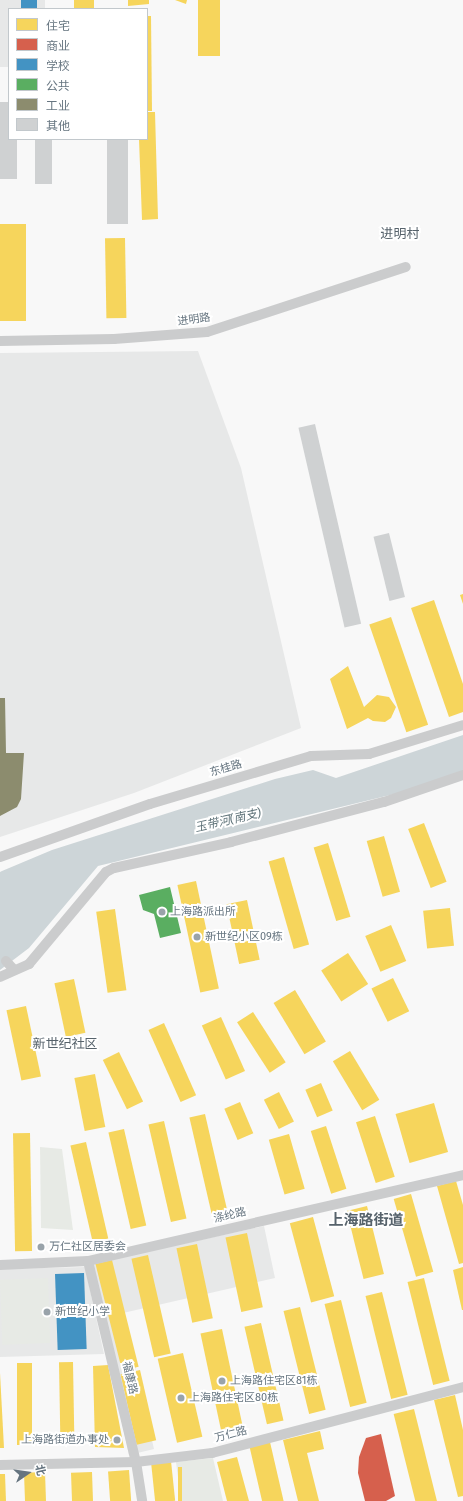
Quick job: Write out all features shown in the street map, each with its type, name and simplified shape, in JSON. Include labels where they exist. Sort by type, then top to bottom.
[{"type":"street","name":"进明路","points":[[0,341],[114,339],[207,332],[406,267]]},
{"type":"street","name":"东桂路","points":[[0,858],[150,804],[311,756],[369,754],[463,724]]},
{"type":"street","points":[[0,977],[29,964],[106,872],[114,868],[231,842],[384,802],[463,775]]},
{"type":"street","points":[[6,961],[14,970]]},
{"type":"street","name":"涤纶路","points":[[0,1265],[88,1261],[463,1175]]},
{"type":"street","name":"福康路","points":[[88,1261],[136,1462],[142,1501]]},
{"type":"street","name":"万仁路","points":[[0,1466],[136,1462],[212,1452],[463,1387]]},
{"type":"shaded area","points":[[0,0],[45,0],[45,8],[8,8],[8,67],[0,67]]},
{"type":"shaded area","points":[[198,351],[241,468],[301,728],[134,793],[0,837],[0,353]]},
{"type":"shaded area","points":[[40,1147],[62,1149],[73,1230],[41,1228]]},
{"type":"shaded area","points":[[264,1226],[275,1278],[123,1313],[154,1449],[129,1455],[87,1265]]},
{"type":"shaded area","name":"新世纪小学","points":[[85,1267],[104,1354],[0,1357],[0,1269]]},
{"type":"shaded area","points":[[48,1278],[50,1343],[2,1345],[0,1280]]},
{"type":"shaded area","points":[[213,1458],[223,1501],[181,1501],[176,1462]]},
{"type":"water","name":"玉带河(南支)","points":[[463,735],[463,772],[415,789],[98,866],[29,948],[0,970],[0,872],[52,850],[275,779],[313,770],[336,778]]},
{"type":"building: 住宅","points":[[74,0],[94,0],[94,8],[74,8]]},
{"type":"building: 住宅","points":[[128,0],[149,0],[149,4],[128,6]]},
{"type":"building: 住宅","points":[[175,0],[187,0],[186,4]]},
{"type":"building: 住宅","points":[[198,0],[220,0],[220,56],[198,56]]},
{"type":"building: 住宅","points":[[148,16],[151,16],[152,111],[148,111]]},
{"type":"building: 住宅","points":[[148,112],[155,112],[158,219],[142,220],[139,140],[148,140]]},
{"type":"building: 住宅","points":[[0,224],[26,224],[26,321],[0,321]]},
{"type":"building: 住宅","points":[[105,238],[125,238],[126,318],[106,318]]},
{"type":"building: 住宅","points":[[463,594],[463,604],[460,595]]},
{"type":"building: 住宅","points":[[434,600],[463,684],[463,712],[449,717],[411,608]]},
{"type":"building: 住宅","points":[[391,617],[428,725],[406,732],[369,624]]},
{"type":"building: 住宅","points":[[348,666],[364,707],[377,695],[389,697],[396,707],[391,718],[385,722],[373,721],[368,718],[347,729],[330,679]]},
{"type":"building: 住宅","points":[[424,823],[447,882],[431,888],[408,829]]},
{"type":"building: 住宅","points":[[384,836],[400,892],[383,897],[367,841]]},
{"type":"building: 住宅","points":[[328,843],[351,917],[336,921],[314,847]]},
{"type":"building: 住宅","points":[[284,857],[309,944],[294,949],[269,861]]},
{"type":"building: 住宅","name":"新世纪小区09栋","points":[[196,881],[219,989],[200,993],[177,885]]},
{"type":"building: 住宅","points":[[247,900],[260,960],[239,964],[226,904]]},
{"type":"building: 住宅","points":[[450,908],[454,946],[427,949],[423,911]]},
{"type":"building: 住宅","points":[[115,909],[126,990],[108,993],[96,912]]},
{"type":"building: 住宅","points":[[391,925],[406,961],[380,972],[365,936]]},
{"type":"building: 住宅","points":[[348,953],[368,984],[341,1001],[321,970]]},
{"type":"building: 住宅","points":[[393,978],[409,1011],[388,1022],[371,989]]},
{"type":"building: 住宅","points":[[74,979],[85,1033],[66,1037],[54,983]]},
{"type":"building: 住宅","points":[[295,990],[326,1041],[304,1054],[274,1003]]},
{"type":"building: 住宅","points":[[26,1006],[41,1076],[21,1081],[6,1010]]},
{"type":"building: 住宅","points":[[253,1012],[286,1062],[270,1073],[237,1022]]},
{"type":"building: 住宅","points":[[221,1017],[245,1071],[226,1079],[202,1026]]},
{"type":"building: 住宅","points":[[164,1023],[196,1095],[181,1102],[148,1030]]},
{"type":"building: 住宅","points":[[350,1051],[379,1100],[362,1110],[333,1061]]},
{"type":"building: 住宅","points":[[119,1052],[143,1101],[127,1109],[103,1060]]},
{"type":"building: 住宅","points":[[95,1074],[105,1127],[85,1131],[74,1078]]},
{"type":"building: 住宅","points":[[321,1083],[333,1111],[317,1117],[305,1090]]},
{"type":"building: 住宅","points":[[279,1092],[294,1121],[279,1129],[264,1100]]},
{"type":"building: 住宅","points":[[240,1102],[253,1133],[238,1140],[224,1109]]},
{"type":"building: 住宅","points":[[434,1103],[448,1152],[410,1163],[396,1114]]},
{"type":"building: 住宅","points":[[205,1114],[227,1210],[212,1214],[189,1118]]},
{"type":"building: 住宅","points":[[375,1116],[395,1177],[376,1183],[356,1122]]},
{"type":"building: 住宅","points":[[164,1121],[186,1218],[171,1222],[148,1125]]},
{"type":"building: 住宅","points":[[326,1126],[346,1189],[331,1194],[311,1131]]},
{"type":"building: 住宅","points":[[124,1129],[146,1225],[131,1229],[108,1133]]},
{"type":"building: 住宅","points":[[13,1133],[30,1133],[32,1251],[15,1251]]},
{"type":"building: 住宅","points":[[289,1134],[305,1189],[285,1195],[269,1140]]},
{"type":"building: 住宅","points":[[86,1142],[108,1238],[93,1242],[70,1146]]},
{"type":"building: 住宅","points":[[456,1181],[463,1205],[463,1263],[459,1264],[437,1186]]},
{"type":"building: 住宅","points":[[411,1194],[433,1272],[416,1277],[394,1199]]},
{"type":"building: 住宅","points":[[367,1206],[384,1274],[364,1279],[347,1211]]},
{"type":"building: 住宅","points":[[313,1217],[334,1296],[311,1302],[290,1223]]},
{"type":"building: 住宅","points":[[247,1233],[263,1307],[241,1312],[225,1238]]},
{"type":"building: 住宅","points":[[197,1244],[213,1318],[192,1323],[176,1248]]},
{"type":"building: 住宅","points":[[148,1255],[171,1353],[154,1357],[131,1259]]},
{"type":"building: 住宅","points":[[112,1260],[139,1367],[122,1371],[96,1264]]},
{"type":"building: 住宅","points":[[463,1267],[463,1310],[462,1310],[453,1270]]},
{"type":"building: 住宅","points":[[424,1278],[450,1381],[433,1385],[408,1282]]},
{"type":"building: 住宅","points":[[382,1292],[408,1395],[391,1399],[366,1296]]},
{"type":"building: 住宅","points":[[341,1300],[367,1403],[350,1407],[325,1304]]},
{"type":"building: 住宅","points":[[300,1307],[326,1410],[309,1414],[284,1311]]},
{"type":"building: 住宅","points":[[261,1323],[283,1420],[267,1424],[244,1327]]},
{"type":"building: 住宅","name":"上海路住宅区81栋","points":[[222,1329],[243,1429],[222,1433],[200,1334]]},
{"type":"building: 住宅","name":"上海路住宅区80栋","points":[[183,1353],[202,1437],[177,1443],[158,1359]]},
{"type":"building: 住宅","points":[[59,1362],[73,1362],[74,1444],[60,1444]]},
{"type":"building: 住宅","points":[[17,1363],[32,1363],[32,1445],[17,1445]]},
{"type":"building: 住宅","points":[[108,1365],[124,1448],[95,1447],[93,1366]]},
{"type":"building: 住宅","points":[[140,1370],[156,1440],[137,1445],[121,1374]]},
{"type":"building: 住宅","points":[[0,1373],[4,1448],[0,1448]]},
{"type":"building: 住宅","points":[[455,1395],[463,1430],[463,1496],[458,1497],[434,1400]]},
{"type":"building: 住宅","points":[[414,1409],[437,1501],[415,1501],[394,1414]]},
{"type":"building: 住宅","points":[[320,1431],[324,1449],[307,1453],[319,1501],[298,1501],[283,1440]]},
{"type":"building: 住宅","points":[[270,1442],[284,1501],[262,1501],[250,1447]]},
{"type":"building: 住宅","points":[[237,1457],[249,1501],[227,1501],[217,1462]]},
{"type":"building: 住宅","points":[[171,1461],[175,1501],[155,1501],[151,1463]]},
{"type":"building: 住宅","points":[[178,1467],[182,1467],[182,1501],[178,1501]]},
{"type":"building: 住宅","points":[[129,1470],[131,1501],[110,1501],[108,1471]]},
{"type":"building: 住宅","points":[[45,1472],[46,1501],[25,1501],[24,1473]]},
{"type":"building: 住宅","points":[[92,1472],[93,1501],[72,1501],[71,1473]]},
{"type":"building: 住宅","points":[[0,1474],[5,1474],[6,1501],[0,1501]]},
{"type":"building: 商业","points":[[381,1434],[395,1496],[386,1501],[365,1501],[358,1473],[359,1457],[366,1438]]},
{"type":"building: 学校","points":[[21,0],[37,0],[37,8],[21,8]]},
{"type":"building: 学校","points":[[84,1273],[87,1349],[58,1350],[55,1274]]},
{"type":"building: 公共","name":"上海路派出所","points":[[170,887],[181,933],[160,938],[154,914],[143,910],[139,895]]},
{"type":"building: 工业","points":[[0,698],[5,698],[6,753],[24,753],[21,799],[17,807],[0,816]]},
{"type":"building: 其他","points":[[0,102],[8,102],[8,140],[17,140],[17,179],[0,179]]},
{"type":"building: 其他","points":[[35,140],[52,140],[52,184],[35,184]]},
{"type":"building: 其他","points":[[107,140],[128,140],[128,224],[107,224]]},
{"type":"building: 其他","points":[[315,424],[361,624],[345,628],[298,428]]},
{"type":"building: 其他","points":[[389,533],[405,597],[389,601],[373,537]]},
{"type":"place","name":"上海路派出所","points":[[162,912]]},
{"type":"place","name":"新世纪小区09栋","points":[[197,937]]},
{"type":"place","name":"万仁社区居委会","points":[[41,1247]]},
{"type":"place","name":"新世纪小学","points":[[47,1312]]},
{"type":"place","name":"上海路住宅区81栋","points":[[222,1381]]},
{"type":"place","name":"上海路住宅区80栋","points":[[181,1398]]},
{"type":"place","name":"上海路街道办事处","points":[[117,1440]]},
{"type":"district","name":"进明村","points":[[400,234]]},
{"type":"district","name":"新世纪社区","points":[[65,1044]]},
{"type":"district","name":"上海路街道","points":[[366,1221]]}]
